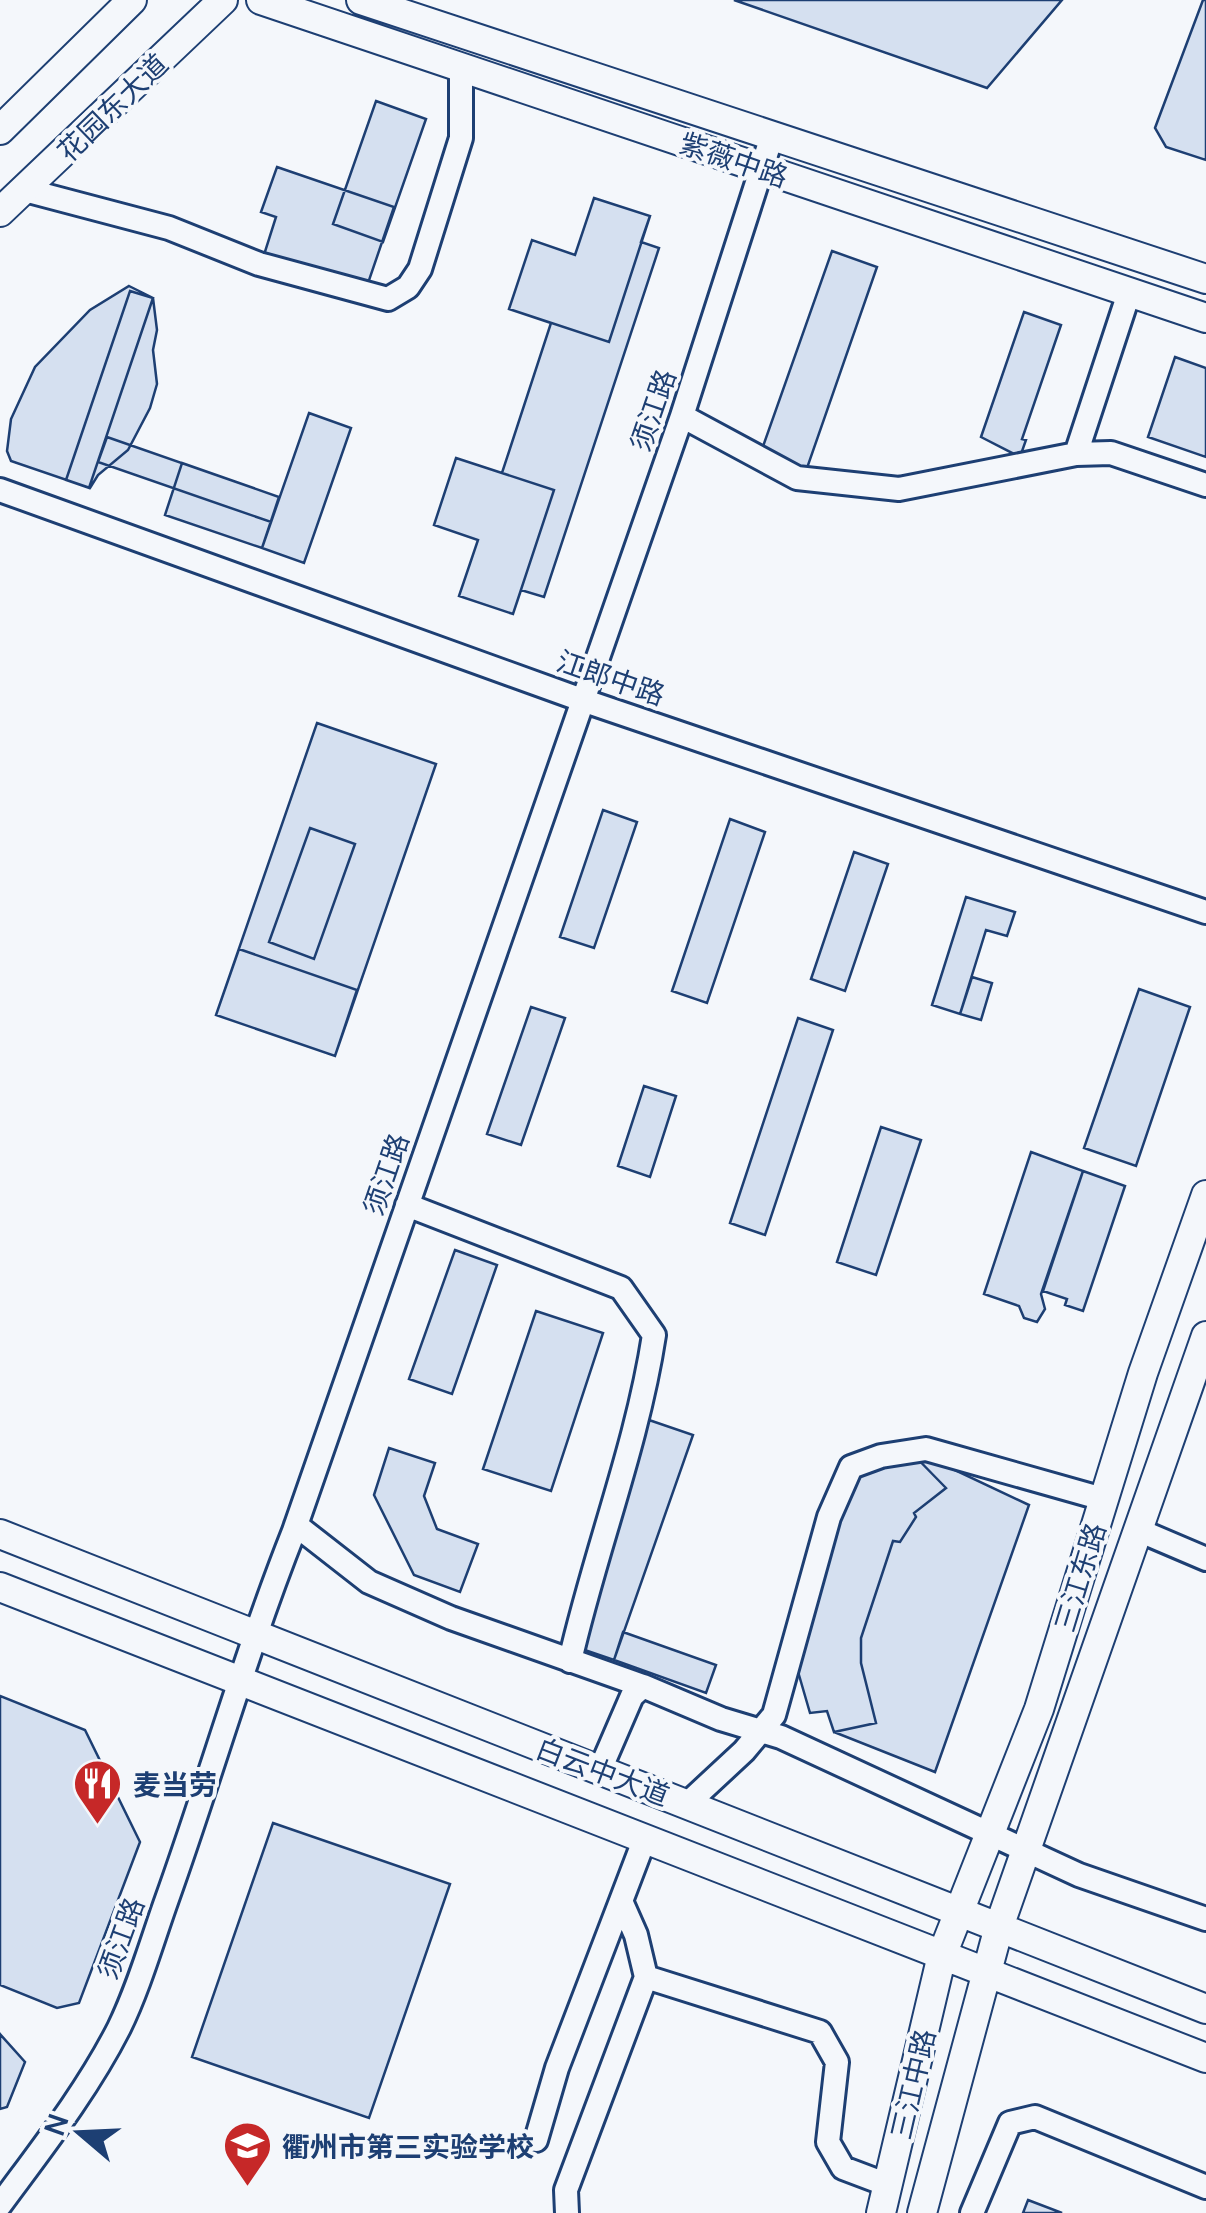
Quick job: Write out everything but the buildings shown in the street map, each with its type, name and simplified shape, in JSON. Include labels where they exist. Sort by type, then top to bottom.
[{"type":"main road","points":[[0,130],[132,0]]},
{"type":"main road","name":"花园东大道","points":[[0,212],[223,0]]},
{"type":"main road","name":"紫薇中路","points":[[261,0],[1206,318]]},
{"type":"main road","name":"紫薇中路","points":[[361,0],[1206,279]]},
{"type":"main road","name":"三江东路","points":[[942,1955],[1038,1709],[1206,1196]]},
{"type":"main road","name":"三江东路","points":[[988,1972],[1025,1851],[1206,1336]]},
{"type":"main road","name":"白云中大道","points":[[0,1534],[1206,2008]]},
{"type":"main road","name":"白云中大道","points":[[0,1587],[1206,2058]]},
{"type":"main road","name":"三江中路","points":[[882,2213],[942,1955]]},
{"type":"main road","name":"三江中路","points":[[922,2213],[988,1972]]},
{"type":"street","points":[[25,190],[169,228],[259,264],[388,299],[408,287],[432,232],[461,138],[461,68]]},
{"type":"street","name":"须江路","points":[[0,2205],[66,2116],[119,2027],[224,1738],[253,1634],[296,1524],[682,416],[772,136]]},
{"type":"street","points":[[1076,454],[1129,293]]},
{"type":"street","points":[[682,416],[797,478],[898,489],[1076,454],[1111,453],[1206,485]]},
{"type":"street","name":"江郎中路","points":[[0,490],[582,700],[1206,912]]},
{"type":"street","points":[[406,1205],[621,1288],[654,1335],[642,1412],[590,1574],[570,1660]]},
{"type":"street","points":[[687,1804],[774,1715],[830,1517],[852,1467],[881,1456],[926,1450],[1104,1500]]},
{"type":"street","points":[[296,1524],[370,1582],[451,1618],[642,1686],[721,1719],[762,1730],[1025,1851],[1206,1919]]},
{"type":"street","points":[[1138,1530],[1206,1560]]},
{"type":"street","points":[[600,1770],[632,1696],[642,1686]]},
{"type":"street","points":[[536,2140],[563,2051],[645,1838]]},
{"type":"street","points":[[566,2213],[566,2190],[646,1977],[636,1935],[621,1901]]},
{"type":"street","points":[[646,1977],[820,2032],[837,2062],[828,2142],[843,2168],[888,2185]]},
{"type":"street","points":[[972,2213],[1010,2123],[1023,2116],[1036,2117],[1206,2187]]},
{"type":"place","name":"麦当劳","points":[[98,1826]]},
{"type":"place","name":"衢州市第三实验学校","points":[[247,2188]]}]
